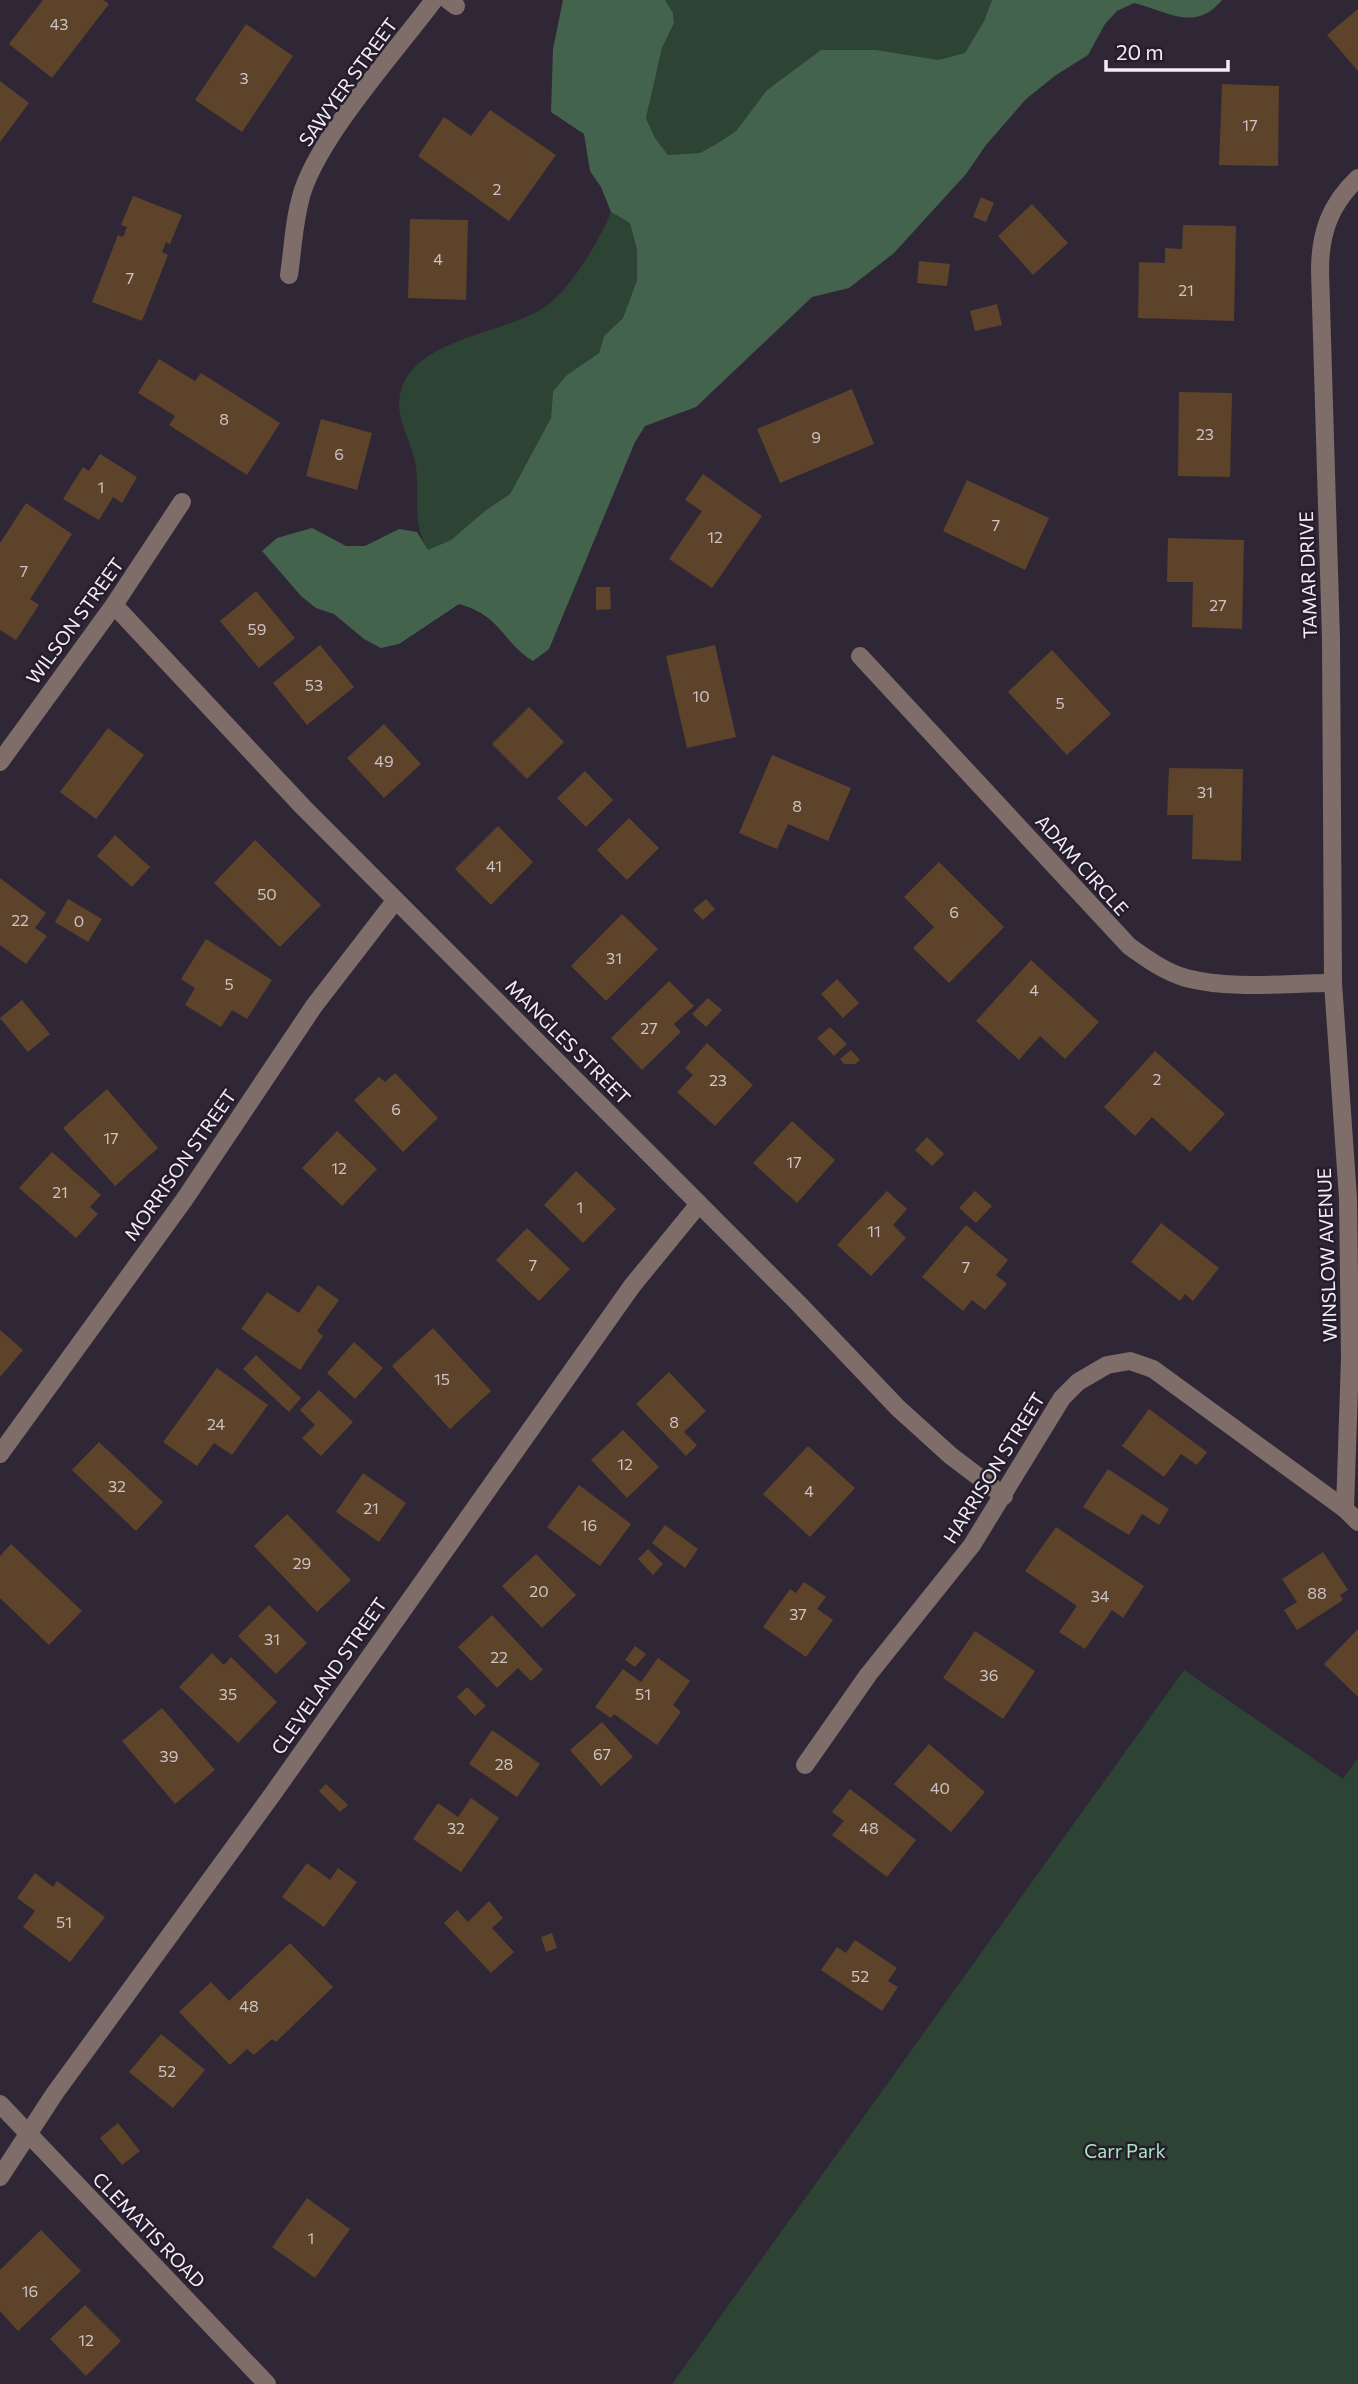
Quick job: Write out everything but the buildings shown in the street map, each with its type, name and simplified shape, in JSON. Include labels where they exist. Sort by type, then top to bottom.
[{"type":"street","name":"SAWYER STREET","points":[[289,275],[299,205],[312,170],[356,104],[434,0]]},
{"type":"street","name":"TAMAR DRIVE","points":[[1333,983],[1331,639],[1320,258],[1329,217],[1340,198],[1358,178]]},
{"type":"street","name":"WILSON STREET","points":[[0,762],[114,605],[182,502]]},
{"type":"street","name":"MANGLES STREET","points":[[114,605],[395,901],[699,1204],[898,1408],[961,1464],[1004,1496]]},
{"type":"street","name":"ADAM CIRCLE","points":[[860,656],[1129,946],[1160,967],[1196,979],[1225,983],[1333,983]]},
{"type":"street","name":"MORRISON STREET","points":[[0,1454],[184,1200],[314,1006],[395,901]]},
{"type":"street","name":"WINSLOW AVENUE","points":[[1333,983],[1348,1212],[1350,1359],[1345,1509]]},
{"type":"street","name":"CLEVELAND STREET","points":[[0,2177],[55,2093],[235,1847],[632,1286],[699,1204]]},
{"type":"street","name":"HARRISON STREET","points":[[804,1765],[868,1675],[939,1590],[1004,1496],[1062,1398],[1094,1370],[1120,1361],[1130,1361],[1166,1377],[1345,1509]]},
{"type":"street","points":[[1345,1509],[1358,1522]]},
{"type":"street","name":"CLEMATIS ROAD","points":[[0,2104],[267,2384]]},
{"type":"green space","points":[[563,0],[665,0],[673,13],[674,23],[662,48],[646,118],[655,138],[668,155],[700,153],[736,131],[767,90],[821,50],[876,50],[938,60],[965,53],[984,21],[992,0],[1222,0],[1202,16],[1191,18],[1134,3],[1117,11],[1105,24],[1088,55],[1056,75],[1026,99],[986,145],[966,174],[894,253],[849,288],[812,297],[696,407],[645,426],[635,442],[549,649],[533,661],[484,615],[459,604],[399,644],[381,648],[364,639],[334,614],[316,608],[301,596],[262,551],[277,538],[312,528],[346,546],[365,546],[399,529],[417,532],[428,550],[451,540],[486,510],[510,494],[551,418],[553,391],[567,375],[599,353],[604,336],[623,318],[637,280],[637,250],[630,223],[611,212],[601,187],[590,171],[584,134],[551,112],[553,49]]},
{"type":"green space","points":[[665,0],[992,0],[966,53],[938,60],[821,50],[767,90],[736,131],[700,153],[668,155],[655,138],[646,118],[662,48],[674,23],[673,13]]},
{"type":"green space","points":[[611,212],[630,223],[637,250],[637,280],[623,318],[604,336],[599,353],[567,375],[553,391],[551,418],[510,494],[486,510],[451,540],[428,551],[418,520],[416,467],[400,413],[400,395],[408,376],[421,361],[440,349],[527,316],[555,299],[583,264]]},
{"type":"green space","name":"Carr Park","points":[[1184,1670],[1343,1779],[1358,1758],[1358,2384],[672,2384]]}]
